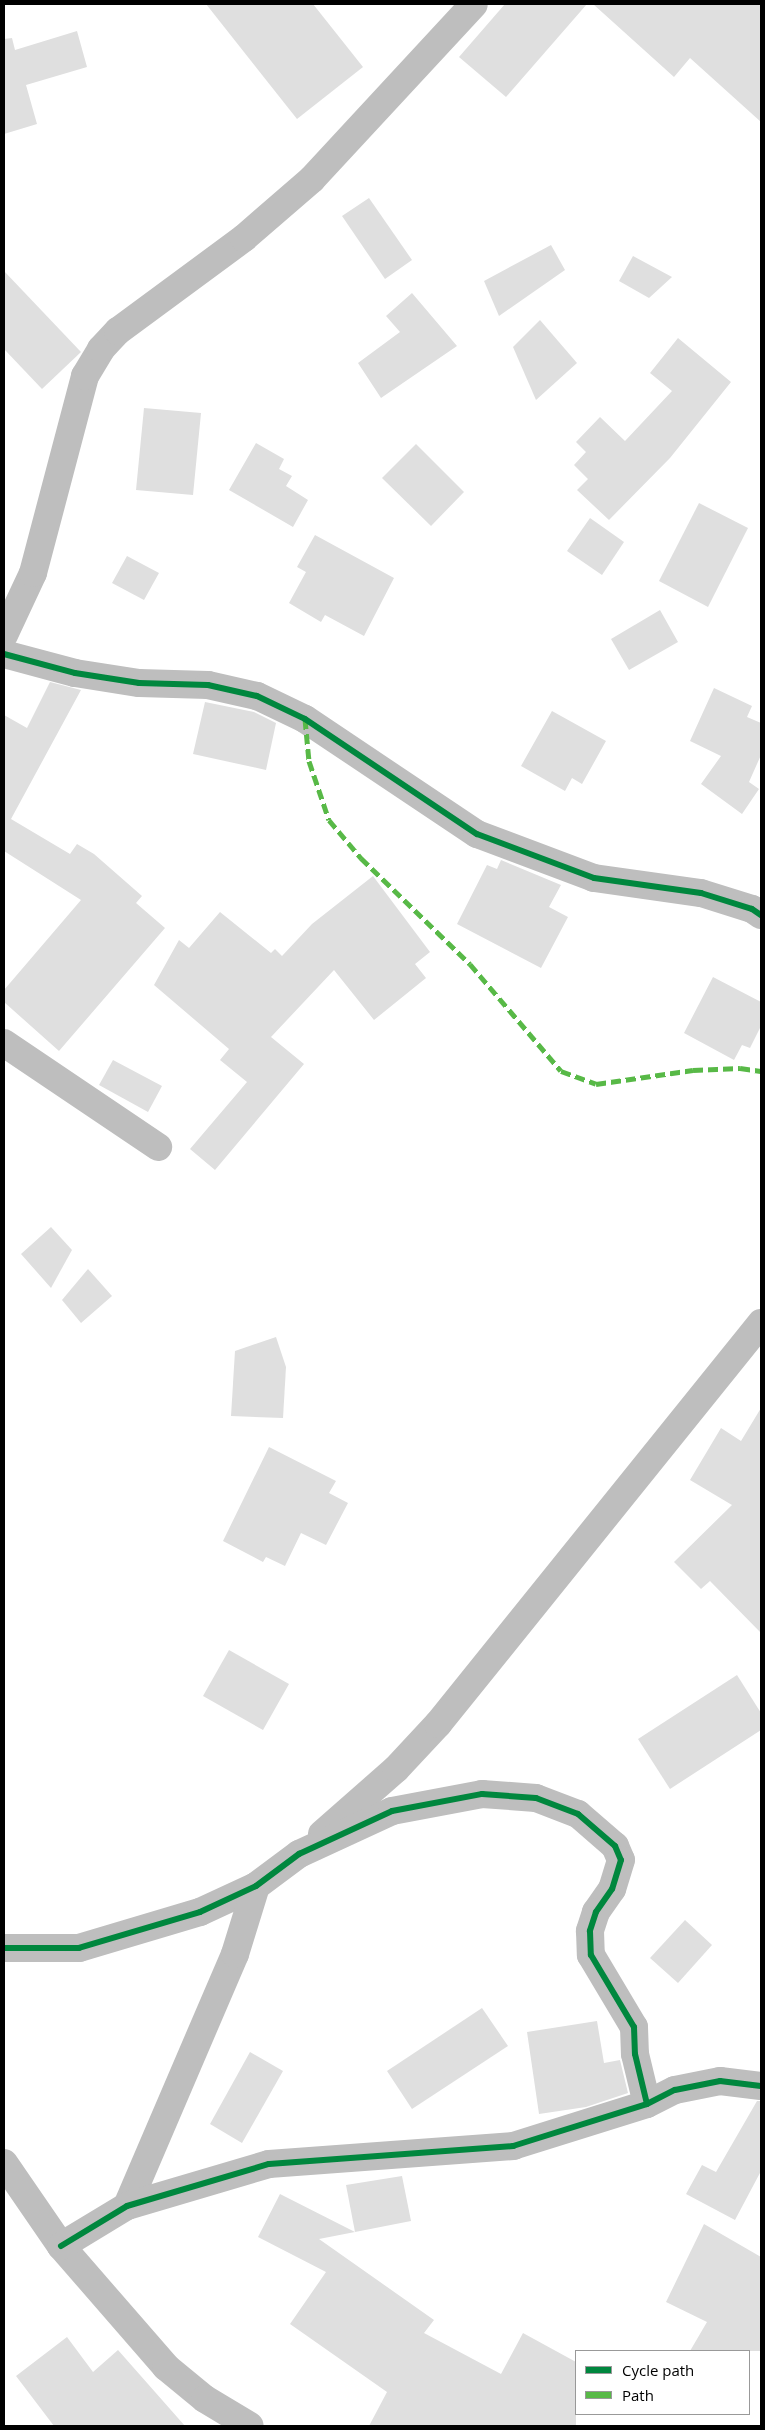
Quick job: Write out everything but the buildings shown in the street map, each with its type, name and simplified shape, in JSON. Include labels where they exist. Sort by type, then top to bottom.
[{"type":"street","points":[[4,635],[12,624],[33,573],[85,376],[102,349],[118,332],[244,238],[312,179],[474,4]]},
{"type":"street","points":[[4,654],[83,675],[139,683],[208,685],[257,696],[305,718],[477,834],[594,878],[701,893],[761,914]]},
{"type":"street","points":[[4,1043],[158,1147]]},
{"type":"street","points":[[4,1948],[79,1948],[200,1912],[256,1886],[298,1854],[396,1769],[438,1724],[761,1323]]},
{"type":"street","points":[[298,1854],[392,1812],[482,1794],[536,1798],[578,1814],[615,1846],[621,1860],[612,1889],[596,1912],[590,1931],[591,1955],[634,2027],[636,2054],[648,2104]]},
{"type":"street","points":[[127,2206],[234,1954],[256,1886]]},
{"type":"street","points":[[61,2246],[127,2206],[269,2164],[513,2146],[648,2104],[675,2090],[720,2081],[761,2086]]},
{"type":"street","points":[[4,2162],[61,2246],[166,2367],[205,2399],[250,2426]]},
{"type":"marked path","points":[[305,719],[309,761],[329,820],[361,858],[470,964],[561,1071],[596,1084],[693,1070],[740,1068],[761,1071]]},
{"type":"cycle path","points":[[4,654],[75,673],[139,683],[208,685],[257,696],[305,719],[477,834],[594,878],[701,893],[752,909],[761,915]]},
{"type":"cycle path","points":[[4,1948],[79,1948],[200,1912],[256,1886],[299,1854],[392,1811],[482,1794],[536,1798],[578,1814],[615,1846],[621,1860],[612,1889],[596,1912],[590,1931],[591,1955],[634,2027],[635,2054],[647,2104]]},
{"type":"cycle path","points":[[61,2246],[127,2206],[269,2164],[513,2146],[647,2104],[675,2090],[720,2081],[761,2086]]}]
